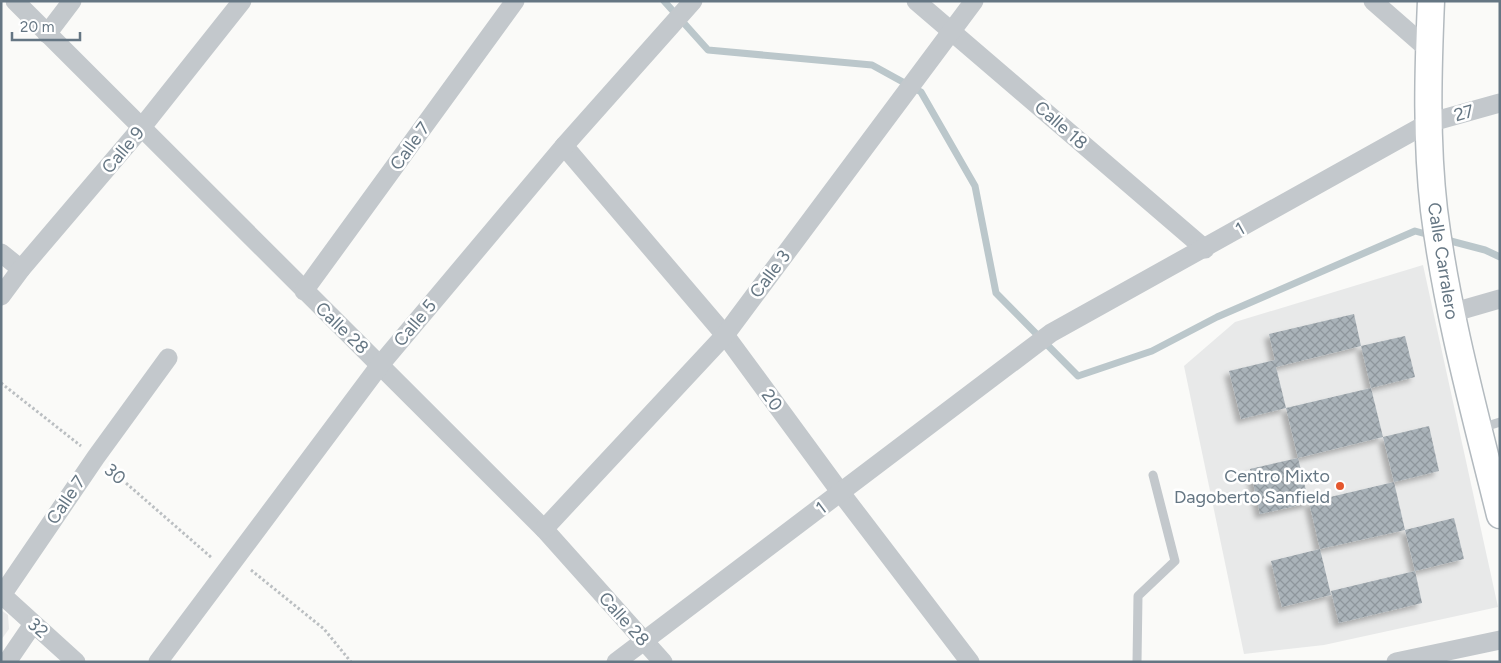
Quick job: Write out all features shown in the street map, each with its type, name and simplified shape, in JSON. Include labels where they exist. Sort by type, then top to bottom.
[{"type":"street","name":"Calle 28","points":[[15,1],[544,529],[663,662]]},
{"type":"street","points":[[46,34],[72,1]]},
{"type":"street","name":"Calle 9","points":[[1,296],[142,127],[242,1]]},
{"type":"street","name":"Calle 7","points":[[304,291],[516,1]]},
{"type":"street","name":"Calle 18","points":[[916,1],[1205,249]]},
{"type":"street","name":"Calle 3","points":[[544,529],[725,335],[974,1]]},
{"type":"street","points":[[1373,1],[1429,50]]},
{"type":"street","name":"Calle Carralero","points":[[1430,1],[1428,123],[1434,209],[1451,313],[1489,425],[1500,515]]},
{"type":"street","name":"Calle 5","points":[[158,662],[230,563],[380,365],[564,146],[690,4]]},
{"type":"street","name":"27","points":[[1428,123],[1500,103]]},
{"type":"street","name":"1","points":[[616,662],[1051,333],[1205,249],[1428,123]]},
{"type":"street","name":"20","points":[[564,146],[725,335],[841,493],[970,662]]},
{"type":"street","points":[[1,253],[21,270]]},
{"type":"street","points":[[1451,313],[1500,299]]},
{"type":"street","name":"Calle 7","points":[[1,595],[96,457],[168,358]]},
{"type":"street","name":"32","points":[[1,595],[76,662]]},
{"type":"street","points":[[7,662],[34,624]]},
{"type":"street","points":[[1396,662],[1500,640]]},
{"type":"lane","points":[[1137,662],[1138,596],[1175,561],[1153,475]]},
{"type":"path","name":"30","points":[[1,383],[230,563],[324,629],[351,662]]},
{"type":"shaded area","name":"Centro Mixto Dagoberto Sanfield","points":[[1423,265],[1498,607],[1324,645],[1244,654],[1184,366],[1235,322]]},
{"type":"shaded area","points":[[1,610],[8,615],[9,629],[1,640]]},
{"type":"building","points":[[1354,314],[1361,346],[1276,367],[1286,408],[1241,419],[1229,371],[1275,360],[1269,334]]},
{"type":"building","points":[[1405,336],[1415,377],[1371,388],[1361,346]]},
{"type":"building","points":[[1371,388],[1383,437],[1298,458],[1286,408]]},
{"type":"building","points":[[1429,426],[1439,471],[1394,482],[1383,437]]},
{"type":"building","points":[[1298,458],[1309,503],[1260,514],[1250,469]]},
{"type":"building","points":[[1394,482],[1405,530],[1320,549],[1309,502]]},
{"type":"building","points":[[1454,518],[1464,559],[1415,571],[1405,530]]},
{"type":"building","points":[[1320,549],[1331,595],[1282,607],[1271,561]]},
{"type":"building","points":[[1415,571],[1422,603],[1339,623],[1331,591]]},
{"type":"waterway","points":[[664,1],[708,50],[872,65],[921,92],[975,186],[996,293],[1078,376],[1152,351],[1217,317],[1415,231],[1433,236]]},
{"type":"waterway","points":[[1443,239],[1485,250],[1500,257]]},
{"type":"place","name":"Centro Mixto Dagoberto Sanfield","points":[[1340,486]]}]
